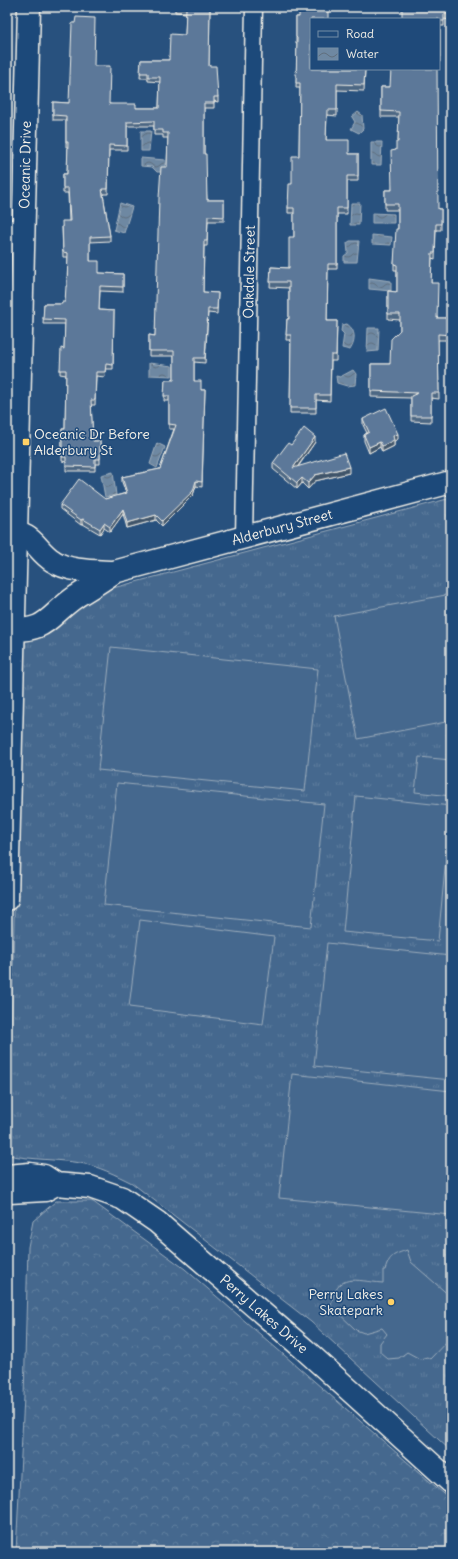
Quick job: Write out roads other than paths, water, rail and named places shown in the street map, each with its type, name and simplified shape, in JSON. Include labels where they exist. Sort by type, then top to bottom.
[{"type":"street","name":"Oceanic Drive","points":[[7,899],[15,228],[29,7]]},
{"type":"street","name":"Oakdale Street","points":[[244,537],[254,7]]},
{"type":"street","name":"Alderbury Street","points":[[12,534],[23,535],[31,539],[53,562],[92,571],[114,572],[451,482]]},
{"type":"street","name":"Alderbury Street","points":[[10,630],[31,630],[44,624],[77,596],[114,572]]},
{"type":"street","name":"Perry Lakes Drive","points":[[7,1176],[30,1174],[44,1176],[56,1184],[90,1187],[122,1198],[157,1222],[304,1349],[451,1482]]},
{"type":"street","name":"Perry Lakes Drive","points":[[7,1189],[9,1192],[45,1190],[56,1184]]},
{"type":"water","points":[[358,112],[362,115],[363,129],[359,133],[351,129],[355,122],[352,117]]},
{"type":"water","points":[[141,131],[151,131],[149,151],[141,151]]},
{"type":"water","points":[[371,142],[382,142],[381,165],[371,165]]},
{"type":"water","points":[[141,158],[165,160],[165,172],[157,172],[152,167],[141,166]]},
{"type":"water","points":[[120,203],[132,207],[124,233],[114,230]]},
{"type":"water","points":[[351,203],[360,203],[359,225],[350,225]]},
{"type":"water","points":[[372,213],[394,214],[394,223],[372,223]]},
{"type":"water","points":[[372,235],[392,237],[391,245],[372,244]]},
{"type":"water","points":[[350,241],[359,241],[357,262],[344,262],[344,256],[348,253],[347,243]]},
{"type":"water","points":[[369,278],[391,281],[391,291],[369,289]]},
{"type":"water","points":[[347,324],[352,329],[354,336],[350,350],[342,348],[344,334],[341,331],[342,325]]},
{"type":"water","points":[[368,328],[379,328],[378,351],[367,352]]},
{"type":"water","points":[[149,363],[172,366],[172,376],[149,375]]},
{"type":"water","points":[[353,370],[356,374],[355,385],[347,386],[337,383],[336,376],[340,377]]},
{"type":"water","points":[[157,443],[165,447],[157,468],[150,464]]},
{"type":"water","points":[[113,472],[116,495],[105,497],[101,475]]},
{"type":"place","name":"Oceanic Dr Before Alderbury St","points":[[26,442]]},
{"type":"place","name":"Perry Lakes Skatepark","points":[[391,1302]]}]
